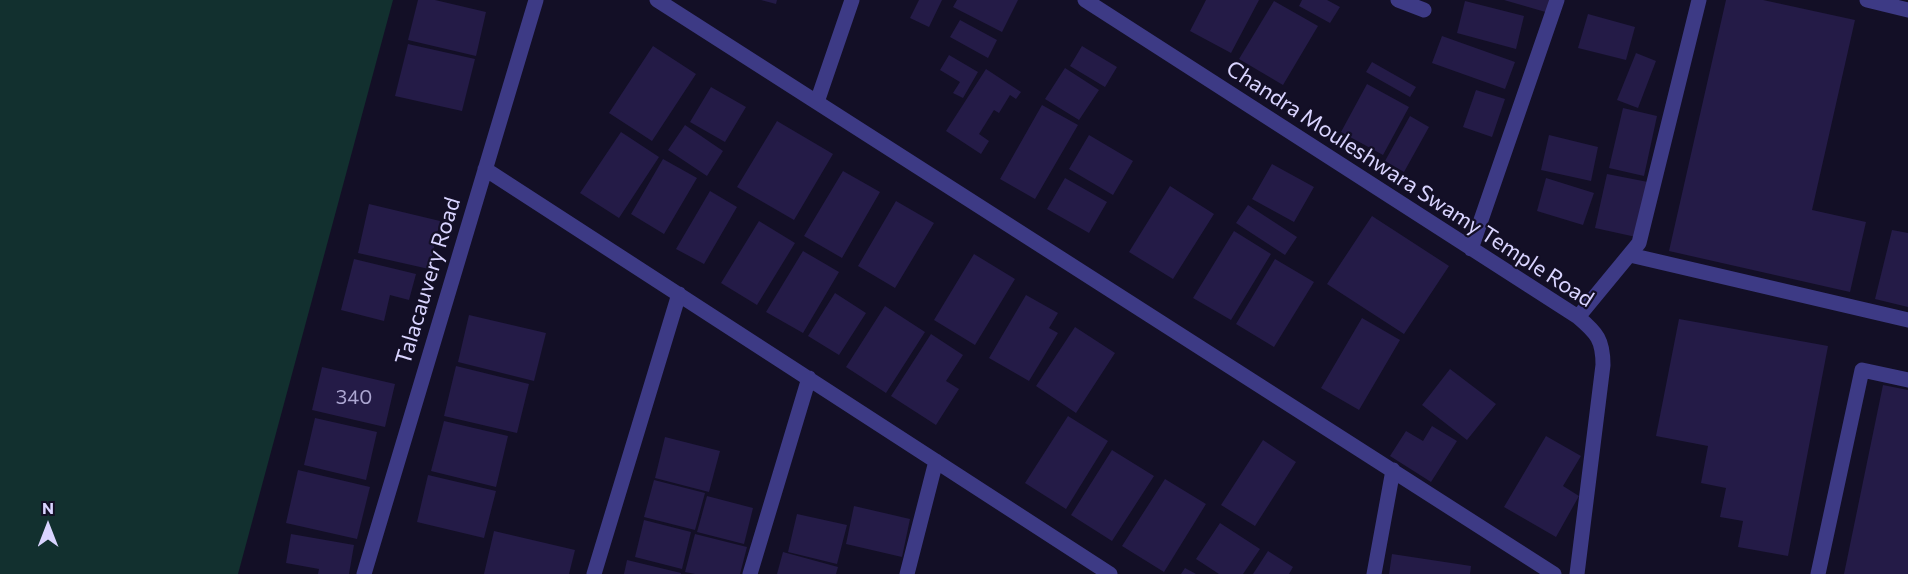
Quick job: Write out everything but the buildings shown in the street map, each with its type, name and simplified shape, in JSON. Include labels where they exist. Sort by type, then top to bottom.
[{"type":"street","name":"Talacauvery Road","points":[[364,574],[536,0]]},
{"type":"street","points":[[657,0],[1554,574]]},
{"type":"street","points":[[817,102],[852,0]]},
{"type":"street","points":[[1398,0],[1424,10]]},
{"type":"street","points":[[1471,249],[1557,0]]},
{"type":"street","points":[[1578,317],[1639,243],[1698,0]]},
{"type":"street","points":[[1867,0],[1908,10]]},
{"type":"street","name":"Chandra Mouleshwara Swamy Temple Road","points":[[1092,2],[1578,317],[1594,331],[1601,345],[1603,365],[1577,574]]},
{"type":"street","points":[[485,169],[1110,574]]},
{"type":"street","points":[[1630,255],[1908,320]]},
{"type":"street","points":[[594,574],[679,294]]},
{"type":"street","points":[[1818,574],[1862,370],[1908,380]]},
{"type":"street","points":[[750,574],[808,378]]},
{"type":"street","points":[[907,574],[936,461]]},
{"type":"street","points":[[1374,574],[1393,470]]},
{"type":"green space","points":[[0,0],[393,0],[238,574],[0,574]]}]
